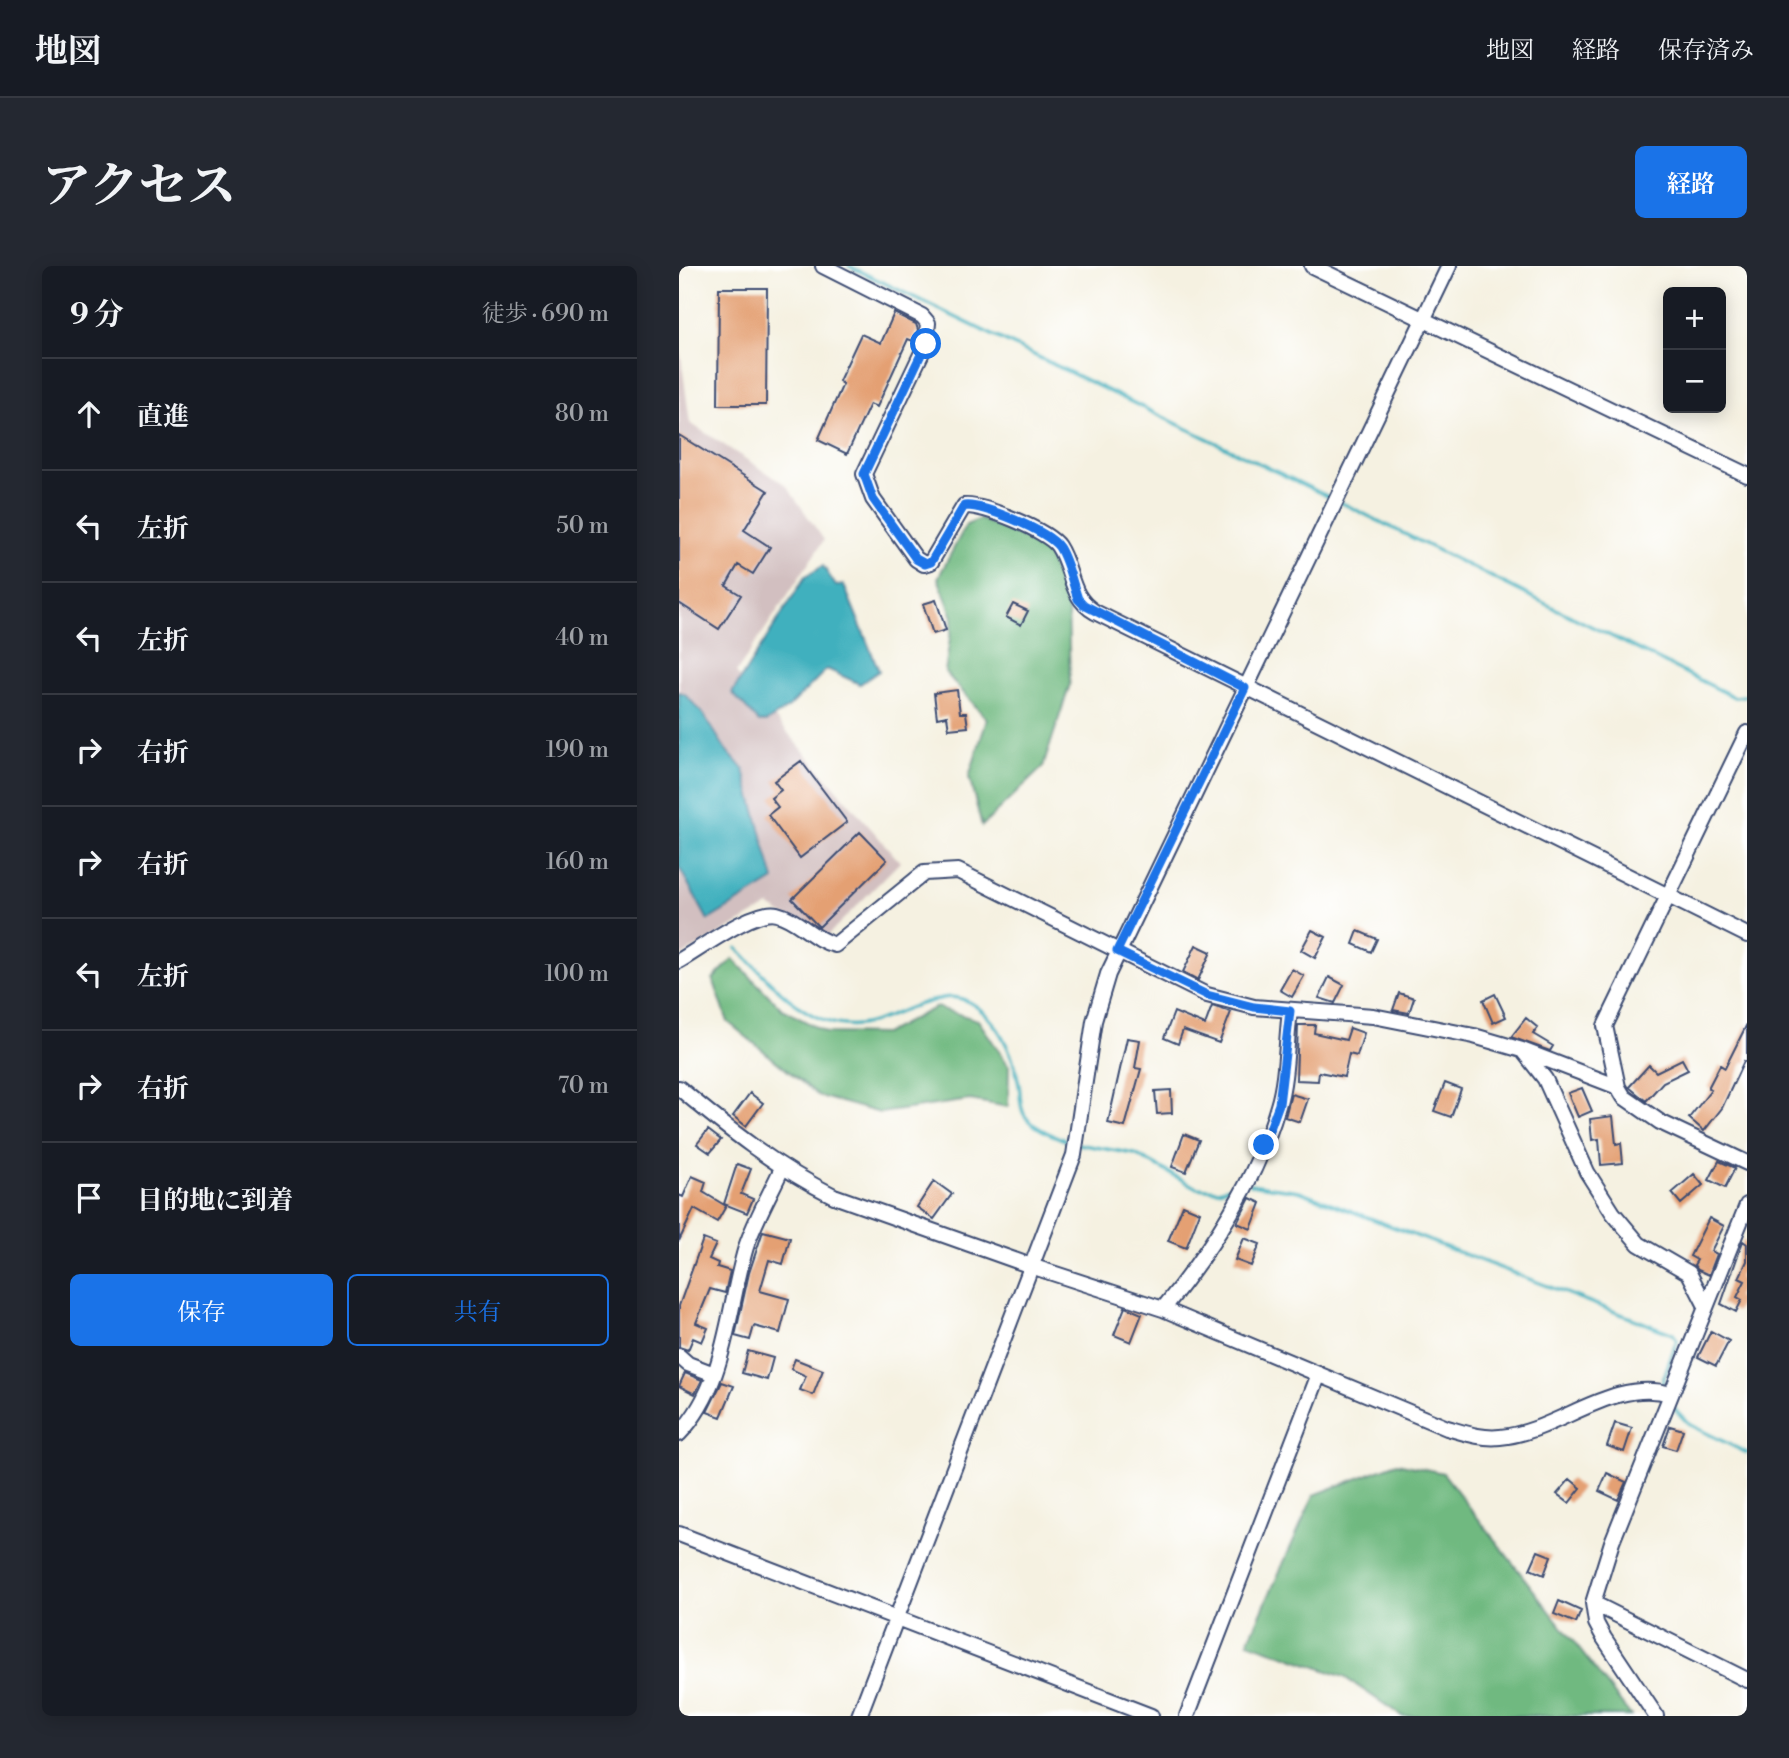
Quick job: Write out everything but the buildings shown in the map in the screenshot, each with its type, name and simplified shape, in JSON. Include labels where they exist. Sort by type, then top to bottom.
[{"type":"street","points":[[823,266],[922,316],[928,323],[926,344],[864,474],[873,499],[916,559],[925,564],[931,562],[964,506],[986,509],[1052,538],[1060,549],[1078,599],[1084,605],[1245,688],[1747,935]]},
{"type":"street","points":[[1312,266],[1747,475]]},
{"type":"street","points":[[859,1716],[1034,1267],[1074,1155],[1080,1134],[1094,1021],[1117,951],[1449,266]]},
{"type":"street","points":[[1618,1087],[1605,1026],[1747,733]]},
{"type":"street","points":[[679,961],[759,915],[778,914],[822,943],[835,945],[923,873],[958,871],[1207,995],[1254,1007],[1414,1023],[1522,1050],[1618,1087],[1642,1112],[1747,1163]]},
{"type":"street","points":[[1163,1309],[1209,1252],[1246,1184],[1279,1104],[1290,1011]]},
{"type":"street","points":[[1522,1050],[1545,1079],[1587,1172],[1613,1213],[1639,1244],[1689,1273],[1705,1304]]},
{"type":"street","points":[[679,1088],[745,1143],[782,1168],[834,1196],[1034,1267],[1163,1309],[1447,1428],[1480,1437],[1515,1435],[1617,1395],[1654,1389],[1671,1394]]},
{"type":"street","points":[[679,1434],[696,1413],[714,1374],[726,1340],[747,1246],[782,1168]]},
{"type":"street","points":[[1656,1716],[1600,1630],[1592,1611],[1593,1602],[1612,1542],[1705,1304],[1742,1227],[1747,1205]]},
{"type":"street","points":[[679,1356],[688,1364],[714,1374]]},
{"type":"street","points":[[1187,1716],[1319,1374]]},
{"type":"street","points":[[679,1534],[1151,1716]]},
{"type":"street","points":[[1593,1602],[1747,1680]]},
{"type":"shaded area","points":[[679,342],[690,423],[786,485],[824,540],[736,673],[900,862],[824,939],[769,906],[679,957]]},
{"type":"green space","points":[[980,519],[1045,547],[1068,606],[1070,684],[1043,767],[982,826],[969,777],[987,719],[945,672],[953,617],[938,578],[966,525]]},
{"type":"green space","points":[[733,959],[782,1009],[827,1033],[884,1034],[936,1007],[978,1020],[1009,1066],[1008,1107],[970,1100],[880,1113],[819,1096],[728,1022],[713,979]]},
{"type":"green space","points":[[1397,1463],[1443,1473],[1631,1716],[1402,1716],[1344,1677],[1248,1642],[1314,1495]]},
{"type":"water","points":[[823,566],[836,586],[844,585],[879,671],[860,684],[827,669],[789,707],[766,722],[759,722],[732,693],[805,577]]},
{"type":"water","points":[[679,692],[685,694],[704,715],[726,750],[744,770],[774,880],[708,920],[679,867]]},
{"type":"waterway","points":[[849,266],[1333,499]]},
{"type":"waterway","points":[[1340,502],[1734,697],[1747,696]]},
{"type":"waterway","points":[[737,948],[793,1002],[827,1021],[846,1025],[865,1024],[920,1004],[946,998],[962,999],[974,1005],[1001,1034],[1013,1060],[1025,1116],[1040,1129],[1071,1142]]},
{"type":"waterway","points":[[1078,1144],[1135,1154],[1197,1188],[1218,1190],[1242,1184]]},
{"type":"waterway","points":[[1250,1184],[1299,1191],[1673,1334],[1677,1340],[1660,1389]]},
{"type":"waterway","points":[[1672,1406],[1690,1425],[1747,1453]]},
{"type":"route","points":[[926,344],[864,474],[873,499],[916,559],[925,564],[937,556],[964,506],[974,505],[986,509],[1052,538],[1060,549],[1078,599],[1084,605],[1245,688],[1117,951],[1207,995],[1254,1007],[1290,1011],[1279,1104],[1264,1145]]}]
